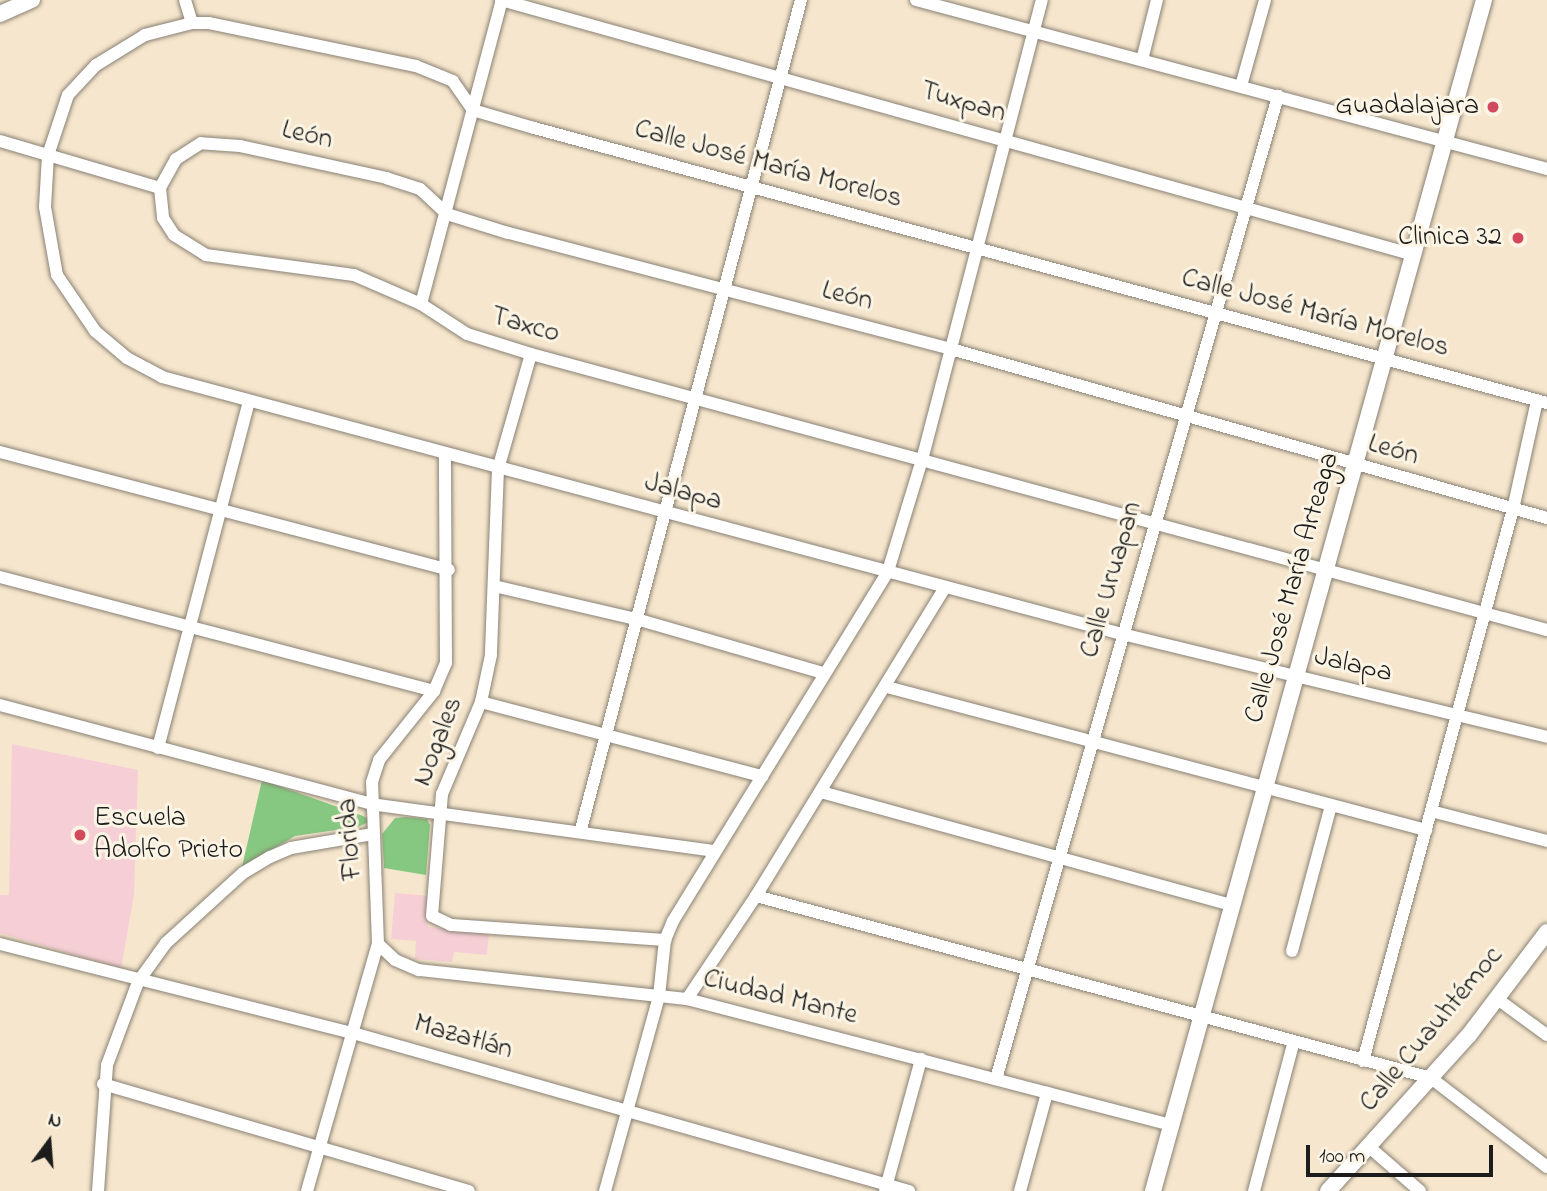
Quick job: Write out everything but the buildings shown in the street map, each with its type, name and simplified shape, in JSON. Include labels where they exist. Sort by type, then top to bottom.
[{"type":"street","points":[[0,14],[32,0]]},
{"type":"street","points":[[185,0],[192,23]]},
{"type":"street","points":[[421,304],[502,0]]},
{"type":"street","name":"Tuxpan","points":[[502,0],[1249,205],[1411,254]]},
{"type":"street","points":[[581,829],[695,398],[727,292],[801,0]]},
{"type":"street","points":[[916,0],[1547,169]]},
{"type":"street","points":[[605,1191],[659,996],[665,940],[715,850],[888,572],[922,460],[1042,0]]},
{"type":"street","points":[[1142,60],[1157,0]]},
{"type":"street","points":[[1241,86],[1265,0]]},
{"type":"street","name":"Calle José María Arteaga","points":[[1153,1191],[1294,678],[1385,360],[1411,254],[1446,142],[1483,0]]},
{"type":"street","points":[[48,155],[58,116],[79,80],[118,48],[145,35],[192,23],[416,66],[453,81],[473,110]]},
{"type":"street","name":"Calle Uruapan","points":[[996,1079],[1214,312],[1249,205],[1278,96]]},
{"type":"street","name":"Calle José María Morelos","points":[[473,110],[754,184],[1542,402]]},
{"type":"street","points":[[0,141],[160,188]]},
{"type":"street","name":"León","points":[[160,188],[166,172],[185,150],[220,143],[404,183],[420,189],[447,214],[727,292],[951,349],[1355,466],[1547,518]]},
{"type":"street","name":"Jalapa","points":[[48,155],[45,207],[50,256],[65,291],[90,325],[113,347],[152,372],[498,469],[1122,634],[1294,678],[1547,737]]},
{"type":"street","name":"Taxco","points":[[160,188],[163,218],[187,246],[227,259],[354,275],[421,304],[467,334],[531,354],[1325,572],[1547,630]]},
{"type":"street","name":"Nogales","points":[[531,354],[498,469],[491,655],[481,702],[448,775],[440,811],[432,885],[435,920],[665,940]]},
{"type":"street","points":[[158,748],[249,401]]},
{"type":"street","points":[[1363,1060],[1542,402]]},
{"type":"street","points":[[0,452],[449,570]]},
{"type":"street","name":"Florida","points":[[307,1191],[377,944],[379,894],[371,804],[379,761],[434,691],[448,648],[449,570],[445,454]]},
{"type":"street","points":[[0,578],[434,691]]},
{"type":"street","points":[[494,586],[636,619],[823,673]]},
{"type":"street","points":[[687,999],[756,896],[887,687],[945,587]]},
{"type":"street","points":[[887,687],[1426,830]]},
{"type":"street","points":[[481,702],[762,776]]},
{"type":"street","points":[[0,705],[371,804],[581,829],[715,850]]},
{"type":"street","points":[[821,792],[1232,905]]},
{"type":"street","points":[[1292,951],[1331,805]]},
{"type":"street","points":[[1431,811],[1547,841]]},
{"type":"street","points":[[98,1191],[103,1084],[138,982],[166,943],[243,873],[291,848],[373,834]]},
{"type":"street","points":[[756,896],[1431,1078],[1547,1167]]},
{"type":"street","name":"Calle Cuauhtémoc","points":[[1328,1191],[1431,1078],[1547,932]]},
{"type":"street","name":"Mazatlán","points":[[0,944],[138,982],[353,1033],[628,1110],[886,1188],[909,1191]]},
{"type":"street","name":"Ciudad Mante","points":[[377,944],[395,960],[419,970],[687,999],[1171,1125]]},
{"type":"street","points":[[1496,998],[1547,1035]]},
{"type":"street","points":[[1254,1191],[1294,1041]]},
{"type":"street","points":[[886,1188],[921,1059]]},
{"type":"street","points":[[103,1084],[468,1191]]},
{"type":"street","points":[[1020,1191],[1047,1093]]},
{"type":"street","points":[[1368,1146],[1420,1191]]},
{"type":"shaded area","points":[[12,744],[138,770],[134,895],[121,968],[0,933],[0,895],[9,895]]},
{"type":"shaded area","points":[[395,893],[430,896],[428,927],[489,932],[487,955],[454,952],[452,962],[415,959],[416,941],[391,939]]},
{"type":"green space","points":[[262,780],[372,821],[357,827],[295,836],[242,867]]},
{"type":"green space","points":[[395,818],[427,819],[430,825],[426,875],[384,868],[382,834]]},
{"type":"place","name":"Guadalajara","points":[[1493,107]]},
{"type":"place","name":"Clinica 32","points":[[1518,238]]},
{"type":"place","name":"Escuela Adolfo Prieto","points":[[80,835]]}]
